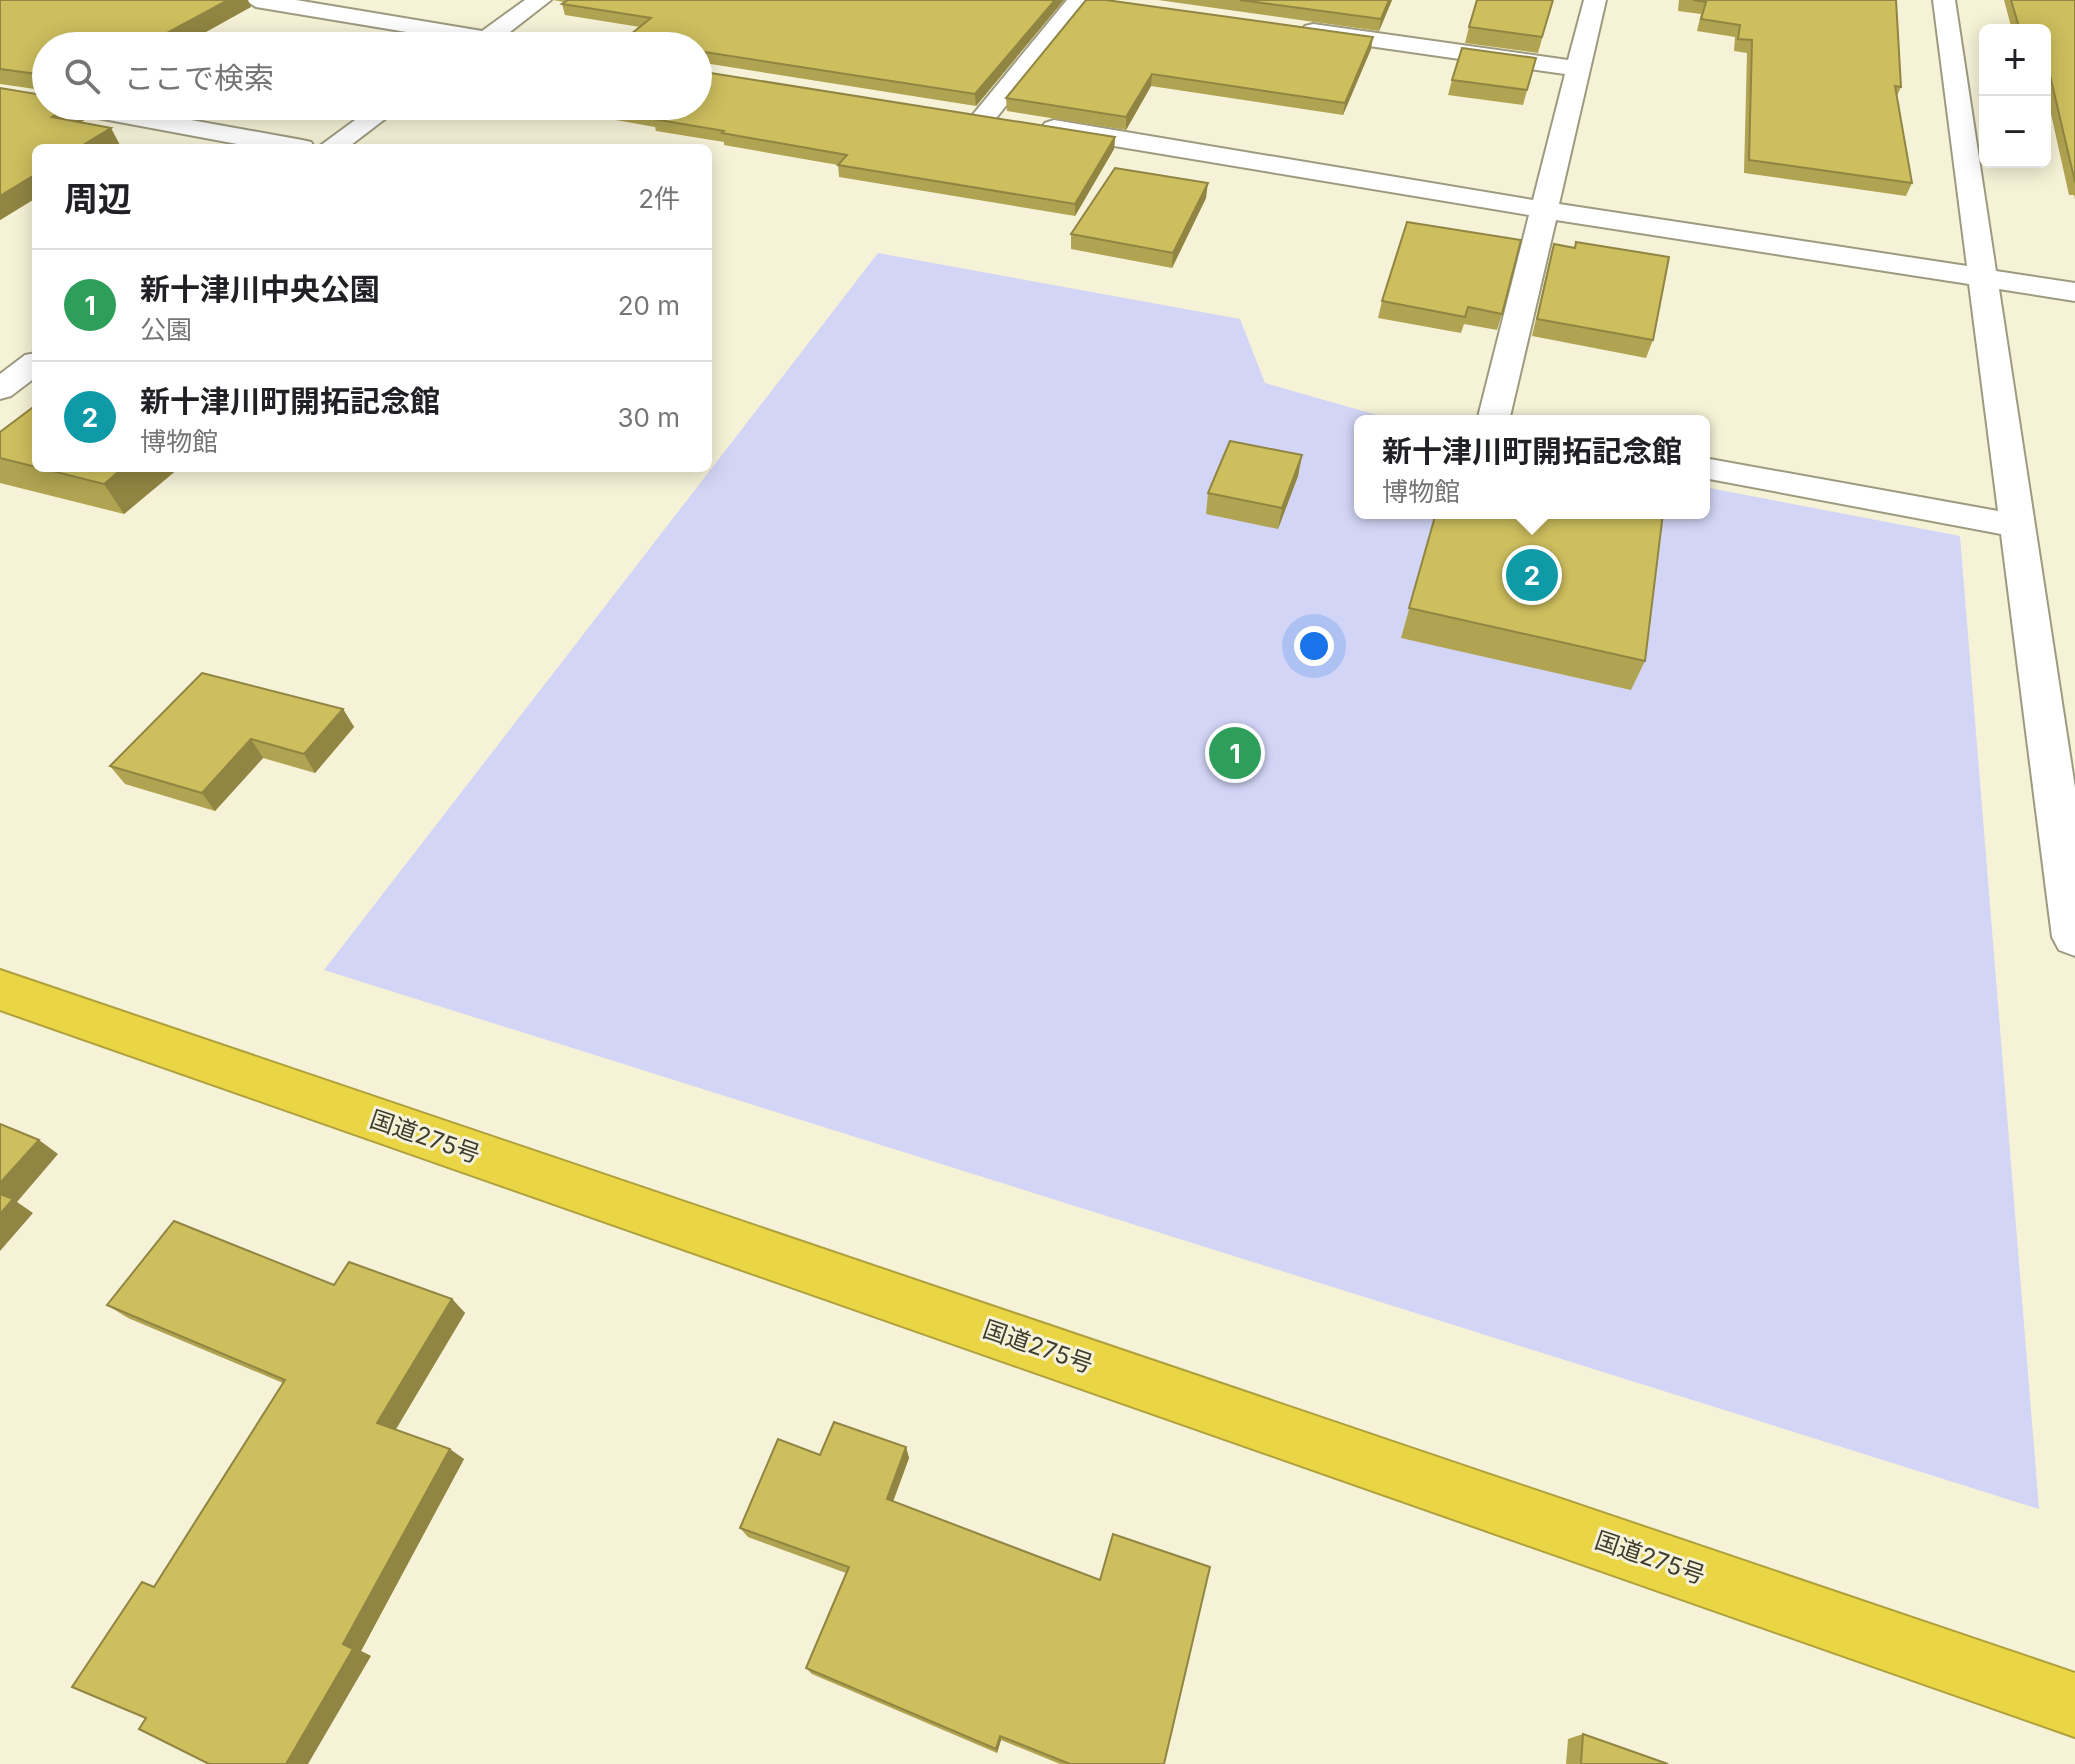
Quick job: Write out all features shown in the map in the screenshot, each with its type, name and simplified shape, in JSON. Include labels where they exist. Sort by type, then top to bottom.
[{"type":"highway","name":"国道275号","points":[[0,990],[2075,1705]]},
{"type":"street","points":[[256,0],[427,32]]},
{"type":"street","points":[[495,32],[540,0]]},
{"type":"street","points":[[984,117],[1079,0]]},
{"type":"street","points":[[1495,415],[1595,0]]},
{"type":"street","points":[[1944,0],[2075,937]]},
{"type":"street","points":[[1321,32],[1332,11]]},
{"type":"street","points":[[1290,28],[1579,69]]},
{"type":"street","points":[[954,112],[1546,210],[2075,292]]},
{"type":"street","points":[[148,120],[280,144]]},
{"type":"street","points":[[336,144],[370,120]]},
{"type":"street","points":[[0,389],[32,365]]},
{"type":"street","points":[[1710,469],[2018,526]]},
{"type":"shaded area","points":[[878,253],[1240,319],[1265,383],[1377,415],[1354,415],[1354,519],[1710,519],[1710,488],[1960,536],[2039,1509],[324,970],[709,472],[712,472],[712,468]]},
{"type":"building","points":[[0,0],[228,0],[169,32],[32,32],[32,73],[0,69]]},
{"type":"building","points":[[568,0],[1055,0],[975,94],[712,53],[712,32],[634,32],[651,18],[562,4]]},
{"type":"building","points":[[1086,0],[1106,0],[1373,37],[1345,103],[1152,74],[1126,117],[1006,98]]},
{"type":"building","points":[[1240,0],[1389,0],[1381,19]]},
{"type":"building","points":[[1477,0],[1553,0],[1542,37],[1469,27]]},
{"type":"building","points":[[1693,0],[1896,0],[1901,87],[1895,86],[1912,183],[1749,160],[1752,40],[1738,39],[1740,25],[1701,19],[1706,2]]},
{"type":"building","points":[[2011,0],[2075,0],[2075,182],[2051,80],[2051,24],[2018,24]]},
{"type":"building","points":[[1462,48],[1536,58],[1527,90],[1452,80]]},
{"type":"building","points":[[712,73],[1115,137],[1075,204],[838,165],[847,155],[722,133],[724,131],[659,120],[712,120]]},
{"type":"building","points":[[0,88],[32,93],[32,120],[68,120],[111,128],[85,144],[32,144],[32,176],[0,196]]},
{"type":"building","points":[[1115,168],[1208,183],[1173,253],[1071,234]]},
{"type":"building","points":[[1407,222],[1521,240],[1502,314],[1468,307],[1465,317],[1382,301]]},
{"type":"building","points":[[1576,242],[1669,257],[1653,340],[1537,319],[1554,244],[1575,248]]},
{"type":"building","points":[[32,408],[32,466],[0,458],[0,432]]},
{"type":"building","points":[[1230,441],[1302,455],[1282,508],[1208,493]]},
{"type":"building","points":[[56,472],[118,472],[104,484]]},
{"type":"building","points":[[1434,519],[1662,519],[1645,661],[1409,608]]},
{"type":"building","points":[[202,673],[343,709],[304,754],[251,739],[202,793],[110,766]]},
{"type":"building","points":[[0,1124],[39,1140],[0,1183]]},
{"type":"building","points":[[0,1194],[13,1199],[0,1214]]},
{"type":"building","points":[[174,1221],[334,1285],[349,1262],[452,1299],[377,1423],[450,1449],[343,1644],[353,1649],[286,1764],[209,1764],[139,1729],[146,1718],[72,1687],[142,1582],[154,1587],[285,1380],[107,1305]]},
{"type":"building","points":[[834,1422],[906,1447],[887,1499],[1100,1580],[1113,1534],[1210,1567],[1164,1764],[1070,1764],[1000,1736],[996,1749],[806,1668],[849,1567],[740,1528],[778,1439],[820,1455]]},
{"type":"building","points":[[1583,1734],[1668,1764],[1581,1764]]},
{"type":"place","name":"新十津川町開拓記念館","points":[[1532,575]]},
{"type":"place","name":"新十津川中央公園","points":[[1235,753]]}]
